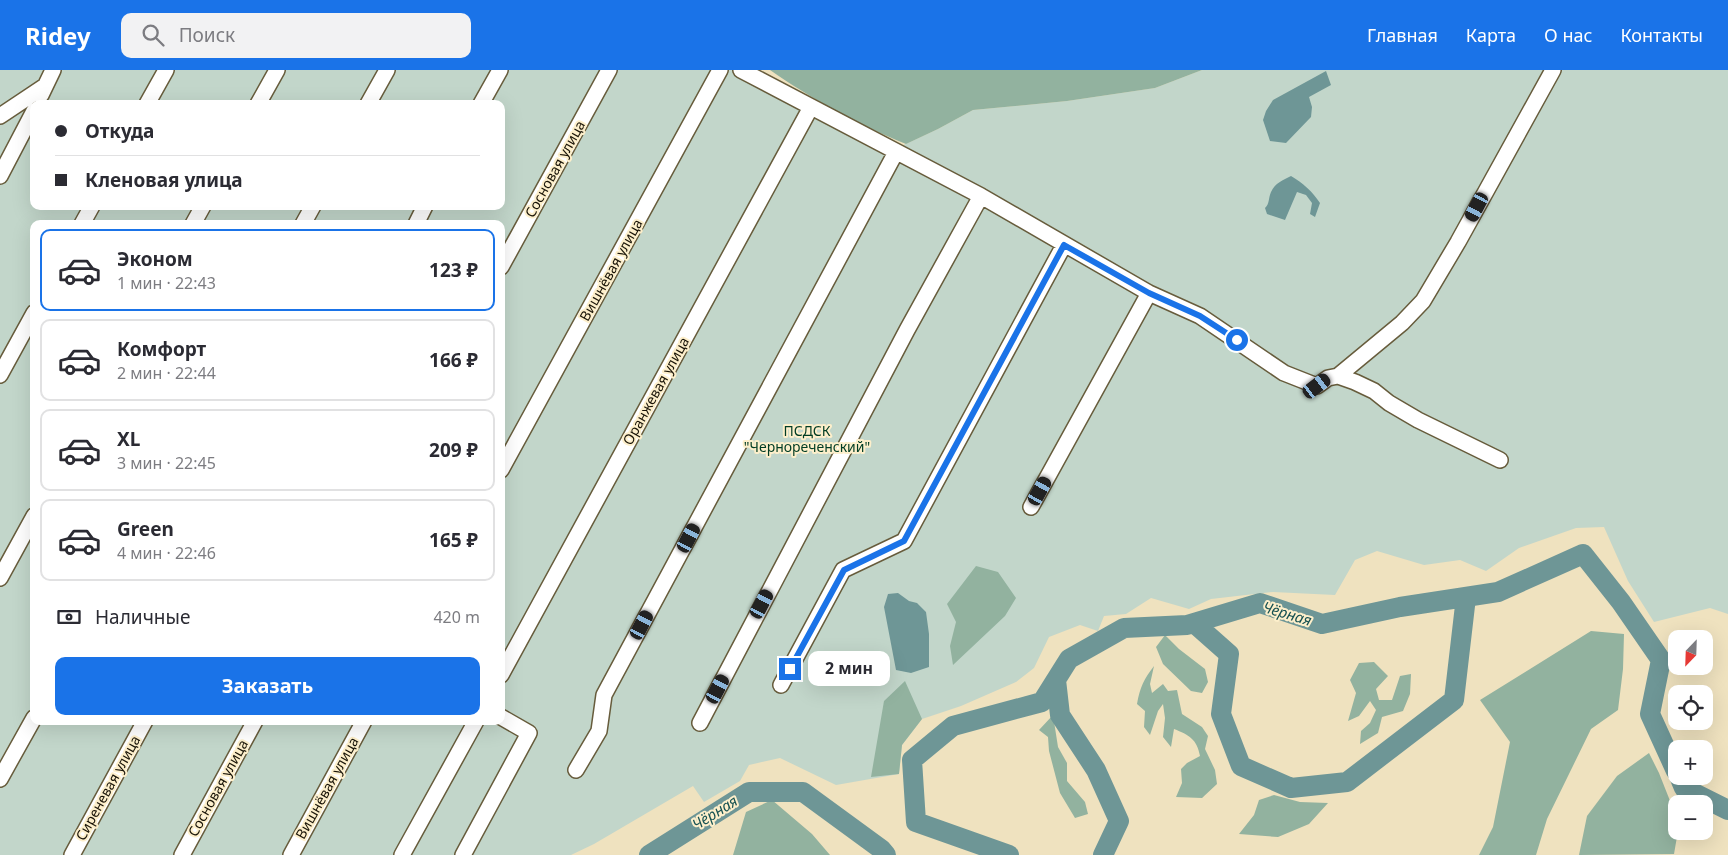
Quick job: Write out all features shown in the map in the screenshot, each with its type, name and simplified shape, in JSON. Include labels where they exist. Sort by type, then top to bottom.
[{"type":"street","points":[[39,100],[53,70]]},
{"type":"street","points":[[150,100],[166,70]]},
{"type":"street","points":[[260,100],[277,70]]},
{"type":"street","points":[[370,100],[387,70]]},
{"type":"street","points":[[483,100],[500,70]]},
{"type":"street","name":"Сосновая улица","points":[[505,260],[608,70]]},
{"type":"street","name":"Вишнёвая улица","points":[[505,463],[720,70]]},
{"type":"street","points":[[741,70],[981,196],[1149,293],[1200,316],[1284,373],[1317,386],[1328,378],[1338,376],[1402,323],[1423,301],[1458,242],[1553,70]]},
{"type":"street","points":[[0,116],[45,86]]},
{"type":"street","name":"Оранжевая улица","points":[[505,668],[812,107]]},
{"type":"street","points":[[0,176],[30,120]]},
{"type":"street","points":[[576,770],[599,731],[604,695],[896,152]]},
{"type":"street","points":[[700,723],[906,330],[981,196]]},
{"type":"street","points":[[781,685],[844,570],[904,541],[1064,245]]},
{"type":"street","points":[[1031,507],[1149,293]]},
{"type":"street","points":[[0,375],[30,320]]},
{"type":"street","points":[[1338,376],[1355,382],[1418,420],[1500,460]]},
{"type":"street","points":[[0,578],[30,523]]},
{"type":"street","points":[[463,855],[529,733],[505,719]]},
{"type":"street","points":[[0,779],[30,725]]},
{"type":"street","name":"Сиреневая улица","points":[[72,855],[143,725]]},
{"type":"street","name":"Сосновая улица","points":[[182,855],[252,725]]},
{"type":"street","name":"Вишнёвая улица","points":[[291,855],[362,725]]},
{"type":"street","points":[[402,855],[474,725]]},
{"type":"green space","name":"ПСДСК \"Чернореченский\"","points":[[0,70],[754,70],[895,149],[973,110],[1067,101],[1155,88],[1202,70],[1728,70],[1728,614],[1710,608],[1654,622],[1628,581],[1604,527],[1576,528],[1519,548],[1486,571],[1460,560],[1424,565],[1377,551],[1355,560],[1335,595],[1273,592],[1211,599],[1189,609],[1151,598],[1126,614],[1104,616],[1098,631],[1080,625],[1049,637],[1034,668],[1016,682],[961,706],[922,719],[902,745],[899,774],[836,785],[780,758],[749,765],[740,781],[704,802],[693,786],[594,844],[571,855],[0,855]]},
{"type":"green space","points":[[770,70],[1202,70],[1155,88],[1067,101],[973,110],[906,144],[836,111]]},
{"type":"green space","points":[[976,566],[998,572],[1016,598],[1005,616],[953,665],[950,646],[956,622],[947,604]]},
{"type":"green space","points":[[1591,631],[1624,634],[1623,669],[1618,710],[1591,729],[1547,819],[1536,855],[1479,855],[1493,827],[1510,742],[1480,700]]},
{"type":"green space","points":[[1165,635],[1179,649],[1205,669],[1208,682],[1202,693],[1191,691],[1163,664],[1156,647]]},
{"type":"green space","points":[[1374,662],[1388,676],[1376,689],[1379,700],[1392,700],[1400,676],[1411,674],[1410,694],[1403,711],[1382,717],[1378,733],[1360,744],[1361,731],[1370,723],[1376,710],[1370,701],[1359,716],[1348,721],[1356,693],[1350,680],[1359,663]]},
{"type":"green space","points":[[1154,666],[1150,684],[1152,693],[1163,684],[1168,691],[1177,690],[1182,714],[1202,727],[1208,736],[1205,749],[1215,770],[1217,784],[1202,798],[1176,797],[1182,783],[1181,769],[1187,763],[1200,756],[1197,745],[1192,738],[1174,729],[1171,747],[1163,737],[1165,718],[1163,704],[1158,711],[1150,735],[1144,727],[1145,711],[1137,704],[1143,684]]},
{"type":"green space","points":[[905,681],[922,719],[902,745],[899,774],[871,777],[884,701]]},
{"type":"green space","points":[[1053,715],[1058,747],[1067,763],[1067,781],[1085,802],[1088,814],[1075,818],[1060,793],[1049,751],[1048,737],[1039,730]]},
{"type":"green space","points":[[1649,753],[1668,796],[1668,840],[1676,840],[1674,854],[1579,855],[1587,816],[1617,776]]},
{"type":"green space","points":[[1274,795],[1300,802],[1328,803],[1309,824],[1278,837],[1239,834],[1254,815],[1259,800]]},
{"type":"green space","points":[[772,800],[812,834],[830,855],[733,855],[746,812]]},
{"type":"water","points":[[1326,71],[1331,85],[1309,97],[1312,107],[1311,117],[1286,143],[1270,141],[1263,120],[1273,100]]},
{"type":"water","points":[[1291,176],[1307,188],[1320,203],[1315,217],[1310,214],[1312,203],[1306,195],[1297,192],[1285,220],[1267,214],[1265,208],[1273,189],[1280,182]]},
{"type":"water","points":[[898,593],[909,601],[917,603],[926,612],[929,634],[929,667],[911,673],[896,670],[884,607],[888,594]]},
{"type":"waterway","name":"Чёрная","points":[[1009,855],[916,822],[912,760],[953,726],[1042,702],[1069,659],[1124,628],[1187,625],[1260,603],[1322,624],[1400,607],[1498,592],[1583,554],[1621,602],[1661,660],[1650,714],[1668,753]]},
{"type":"waterway","points":[[1194,623],[1229,654],[1221,714],[1241,766],[1291,788],[1347,782],[1454,700],[1466,597]]},
{"type":"waterway","points":[[1056,680],[1060,715],[1096,770],[1119,821],[1103,855]]},
{"type":"waterway","name":"Чёрная","points":[[1683,785],[1684,788],[1728,810]]},
{"type":"waterway","name":"Чёрная","points":[[649,855],[749,792],[803,792],[881,849],[886,855]]},
{"type":"route","points":[[790,669],[844,570],[904,541],[1064,245],[1149,293],[1200,316],[1237,340]]}]
